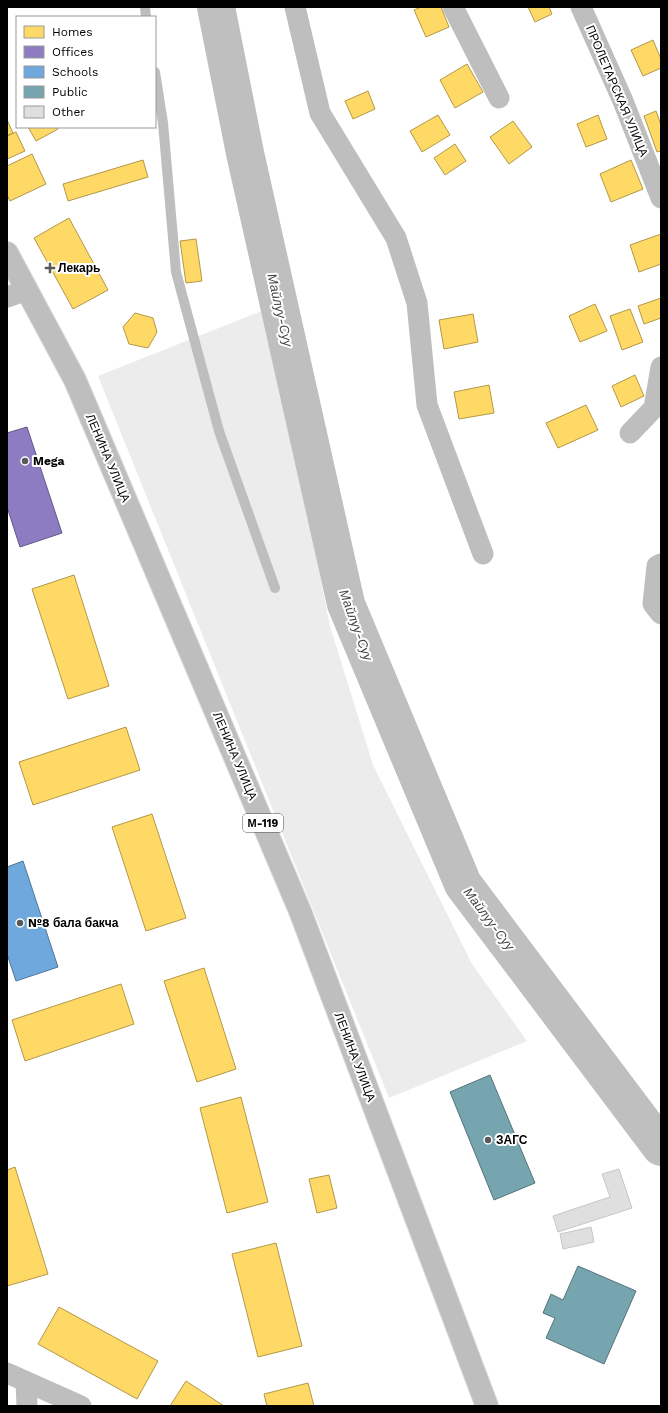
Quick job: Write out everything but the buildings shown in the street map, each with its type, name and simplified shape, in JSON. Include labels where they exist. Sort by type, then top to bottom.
[{"type":"main road","name":"ЛЕНИНА УЛИЦА","points":[[7,253],[17,293],[75,380],[300,911],[487,1406]]},
{"type":"street","points":[[295,7],[320,113],[396,238],[417,303],[427,405],[483,554]]},
{"type":"street","points":[[453,7],[499,98]]},
{"type":"street","name":"ПРОЛЕТАРСКАЯ УЛИЦА","points":[[581,7],[623,101],[661,198]]},
{"type":"street","points":[[630,433],[654,408],[661,367]]},
{"type":"street","points":[[661,564],[657,566],[653,604],[661,614]]},
{"type":"street","points":[[7,1373],[82,1406]]},
{"type":"street","points":[[26,1382],[27,1406]]},
{"type":"lane","points":[[156,78],[163,123],[176,272],[219,431],[275,588]]},
{"type":"shaded area","points":[[267,309],[330,626],[373,765],[472,964],[527,1041],[389,1098],[98,376]]},
{"type":"waterway","name":"Майлуу-Суу","points":[[216,7],[245,153],[346,604],[463,884],[661,1147]]},
{"type":"place","name":"Лекарь","points":[[50,268]]},
{"type":"place","name":"Mega","points":[[25,461]]},
{"type":"place","name":"№8 бала бакча","points":[[20,923]]},
{"type":"place","name":"ЗАГС","points":[[488,1140]]}]
